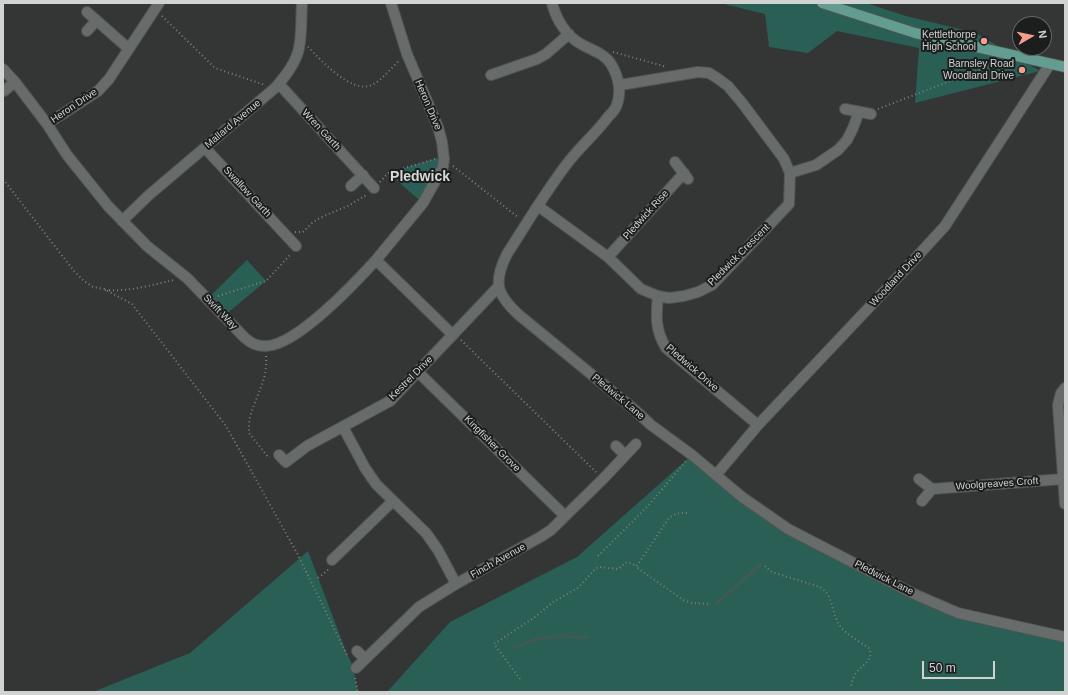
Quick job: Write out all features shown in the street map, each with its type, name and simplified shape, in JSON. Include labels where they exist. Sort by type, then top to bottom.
[{"type":"main road","points":[[822,3],[915,34],[1012,55]]},
{"type":"main road","points":[[1016,56],[1065,67]]},
{"type":"street","name":"Mallard Avenue","points":[[122,221],[149,195],[277,86],[289,71],[299,48],[302,3]]},
{"type":"street","name":"Heron Drive","points":[[376,260],[423,203],[443,167],[444,159],[438,127],[407,54],[391,3]]},
{"type":"street","points":[[499,286],[499,274],[507,254],[570,160],[615,108],[619,96],[620,85],[610,62],[602,54],[579,43],[561,26],[554,13],[552,3]]},
{"type":"street","name":"Heron Drive","points":[[47,124],[98,91],[109,79],[157,6]]},
{"type":"street","points":[[87,12],[129,49]]},
{"type":"street","points":[[87,31],[96,21]]},
{"type":"street","points":[[490,74],[537,59],[546,54],[569,34]]},
{"type":"street","name":"Woodland Drive","points":[[716,475],[758,425],[945,226],[1050,64]]},
{"type":"street","name":"Swift Way","points":[[4,71],[15,82],[47,124],[86,181],[122,221],[147,246],[187,278],[245,338],[255,345],[265,346]]},
{"type":"street","name":"Pledwick Crescent","points":[[538,206],[608,257],[641,289],[658,296],[669,298],[698,292],[712,285],[789,204],[790,173],[784,159],[743,104],[728,86],[717,78],[709,73],[698,72],[620,85]]},
{"type":"street","points":[[4,90],[15,82]]},
{"type":"street","name":"Wren Garth","points":[[277,86],[374,188]]},
{"type":"street","points":[[845,109],[872,114]]},
{"type":"street","points":[[790,173],[816,165],[838,150],[847,140],[859,112]]},
{"type":"street","name":"Swallow Garth","points":[[205,148],[291,234],[296,246]]},
{"type":"street","name":"Pledwick Rise","points":[[608,257],[686,176],[675,162]]},
{"type":"street","points":[[352,186],[363,175]]},
{"type":"street","points":[[265,346],[282,343],[322,313],[356,283],[376,260],[454,334]]},
{"type":"street","name":"Kestrel Drive","points":[[279,455],[283,466],[307,446],[390,401],[499,286]]},
{"type":"street","name":"Pledwick Lane","points":[[499,286],[508,305],[519,315],[651,425],[692,454],[742,497],[788,529],[914,594],[958,613],[1064,634]]},
{"type":"street","name":"Pledwick Drive","points":[[658,296],[656,314],[657,327],[666,348],[758,425]]},
{"type":"street","name":"Kingfisher Grove","points":[[418,372],[565,516]]},
{"type":"street","points":[[1065,388],[1061,393],[1058,405],[1065,504]]},
{"type":"street","points":[[343,427],[365,468],[376,484],[410,516],[426,534],[438,550],[456,584]]},
{"type":"street","name":"Finch Avenue","points":[[356,668],[419,608],[456,584],[551,530],[636,444]]},
{"type":"street","points":[[616,446],[625,455]]},
{"type":"street","points":[[920,479],[932,489],[922,501]]},
{"type":"street","name":"Woolgreaves Croft","points":[[932,489],[1063,479]]},
{"type":"street","points":[[332,560],[393,501]]},
{"type":"street","points":[[335,543],[343,550]]},
{"type":"street","points":[[357,651],[365,659]]},
{"type":"path","points":[[157,6],[215,68],[277,86]]},
{"type":"path","points":[[300,38],[330,69],[344,79],[360,85],[368,86],[374,84],[407,54]]},
{"type":"path","points":[[602,54],[611,51],[669,68],[669,76]]},
{"type":"path","points":[[872,114],[873,111],[1016,56]]},
{"type":"path","points":[[444,159],[526,224]]},
{"type":"path","points":[[3,179],[74,271],[84,281],[93,287],[104,290],[132,304],[226,426],[297,553],[348,657]]},
{"type":"path","points":[[207,299],[266,281],[294,252],[296,246]]},
{"type":"path","points":[[104,290],[127,289],[187,278]]},
{"type":"path","points":[[454,334],[603,479]]},
{"type":"path","points":[[265,346],[267,364],[265,378],[250,418],[248,433],[268,457],[279,455]]},
{"type":"path","points":[[598,556],[648,506],[692,454]]},
{"type":"path","points":[[636,567],[669,518],[673,514],[687,513]]},
{"type":"path","points":[[318,578],[331,567],[332,560]]},
{"type":"path","points":[[520,679],[494,644],[535,617],[553,602],[579,587],[596,568],[618,569],[626,562],[633,564],[683,600],[692,603],[711,604]]},
{"type":"path","points":[[765,566],[772,572],[820,587],[824,590],[828,594],[839,625],[870,649],[870,657],[868,662],[856,672],[851,686]]},
{"type":"green space","points":[[720,3],[866,3],[906,16],[976,33],[1012,54],[1012,56],[1015,56],[1040,71],[915,103],[919,48],[837,31],[808,53],[769,47],[765,14]]},
{"type":"green space","points":[[444,156],[423,203],[388,173]]},
{"type":"green space","points":[[247,260],[266,281],[224,316],[207,299]]},
{"type":"green space","points":[[692,455],[788,529],[958,613],[1065,637],[1065,692],[387,692],[450,622],[577,557]]},
{"type":"green space","points":[[308,551],[352,664],[358,692],[93,692],[190,653]]},
{"type":"waterway","points":[[716,604],[761,564]]},
{"type":"waterway","points":[[514,648],[538,639],[550,637],[588,637]]},
{"type":"place","name":"Kettlethorpe High School","points":[[984,41]]},
{"type":"place","name":"Barnsley Road Woodland Drive","points":[[1022,70]]},
{"type":"district","name":"Pledwick","points":[[420,177]]}]
